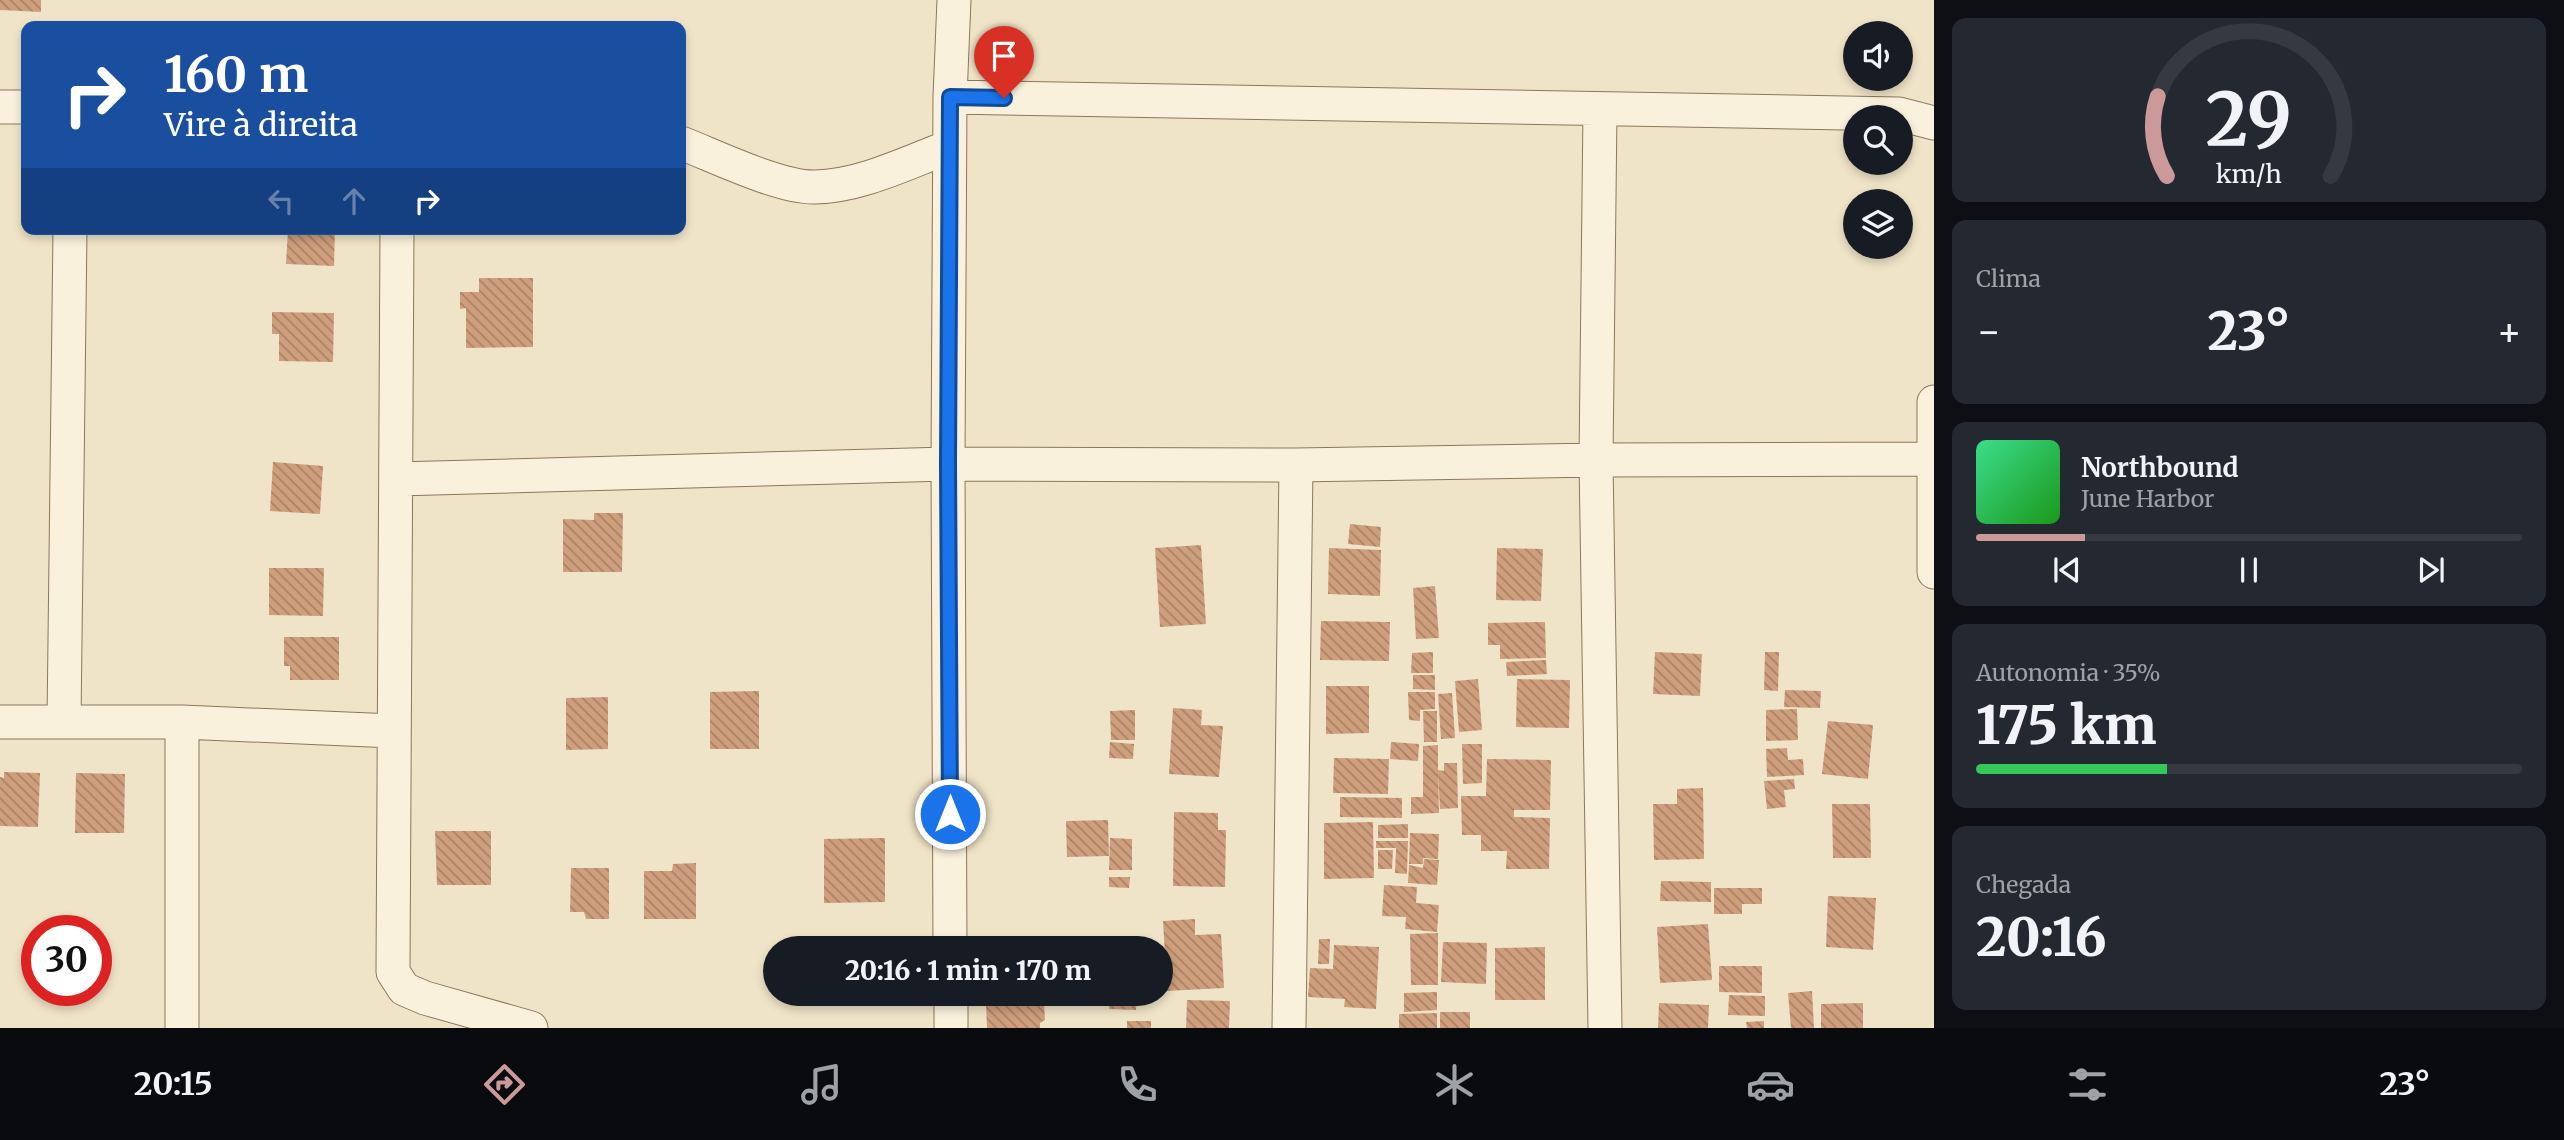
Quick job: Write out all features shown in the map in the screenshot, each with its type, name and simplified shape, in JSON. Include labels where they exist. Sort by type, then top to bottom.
[{"type":"street","points":[[950,936],[949,147],[954,0]]},
{"type":"street","points":[[950,97],[1899,114],[1934,123]]},
{"type":"street","points":[[0,107],[21,107]]},
{"type":"street","points":[[1600,110],[1596,460],[1605,1028]]},
{"type":"street","points":[[686,145],[769,177],[812,187],[853,182],[949,147]]},
{"type":"street","points":[[64,722],[70,235]]},
{"type":"street","points":[[397,235],[393,972],[404,989],[425,998],[531,1028]]},
{"type":"street","points":[[1934,402],[1934,572]]},
{"type":"street","points":[[396,479],[948,464],[1296,465],[1596,460],[1933,459]]},
{"type":"street","points":[[1289,1028],[1296,465]]},
{"type":"street","points":[[0,722],[182,722],[393,731]]},
{"type":"street","points":[[182,722],[182,1028]]},
{"type":"street","points":[[951,1006],[951,1028]]},
{"type":"building","points":[[0,0],[41,0],[41,12],[0,10]]},
{"type":"building","points":[[288,235],[335,235],[334,266],[286,264]]},
{"type":"building","points":[[479,278],[533,278],[533,347],[466,348],[466,308],[460,309],[460,292],[479,292]]},
{"type":"building","points":[[272,312],[334,313],[333,362],[279,361],[279,334],[272,334]]},
{"type":"building","points":[[273,462],[323,466],[320,514],[270,511]]},
{"type":"building","points":[[594,513],[623,513],[622,572],[563,572],[563,519],[594,520]]},
{"type":"building","points":[[1350,524],[1381,527],[1380,547],[1348,544]]},
{"type":"building","points":[[1201,545],[1206,624],[1160,627],[1155,548]]},
{"type":"building","points":[[1329,548],[1381,550],[1380,596],[1328,594]]},
{"type":"building","points":[[1497,548],[1543,549],[1541,601],[1496,600]]},
{"type":"building","points":[[269,568],[324,568],[323,616],[269,615]]},
{"type":"building","points":[[1435,586],[1439,638],[1416,639],[1413,588]]},
{"type":"building","points":[[1321,621],[1390,622],[1389,661],[1320,660]]},
{"type":"building","points":[[1545,622],[1546,658],[1500,659],[1500,645],[1488,645],[1488,623]]},
{"type":"building","points":[[284,637],[339,637],[339,680],[290,680],[290,666],[284,666]]},
{"type":"building","points":[[1433,652],[1433,673],[1411,673],[1412,653]]},
{"type":"building","points":[[1655,652],[1702,654],[1700,696],[1653,694]]},
{"type":"building","points":[[1765,652],[1779,652],[1778,691],[1764,690]]},
{"type":"building","points":[[1546,660],[1547,674],[1507,676],[1506,662]]},
{"type":"building","points":[[1413,675],[1435,675],[1435,690],[1413,689]]},
{"type":"building","points":[[1478,679],[1482,730],[1459,732],[1455,681]]},
{"type":"building","points":[[1517,679],[1570,680],[1569,728],[1516,727]]},
{"type":"building","points":[[1326,686],[1369,686],[1369,733],[1326,734]]},
{"type":"building","points":[[1785,690],[1821,691],[1820,708],[1784,707]]},
{"type":"building","points":[[759,691],[759,749],[710,749],[710,692]]},
{"type":"building","points":[[1408,692],[1435,692],[1435,709],[1420,710],[1420,721],[1409,720]]},
{"type":"building","points":[[1452,693],[1455,738],[1441,739],[1438,694]]},
{"type":"building","points":[[608,697],[608,749],[566,750],[566,698]]},
{"type":"building","points":[[1173,708],[1202,710],[1201,725],[1223,726],[1219,777],[1169,774]]},
{"type":"building","points":[[1797,709],[1798,740],[1766,741],[1766,710]]},
{"type":"building","points":[[1135,710],[1135,740],[1111,740],[1110,711]]},
{"type":"building","points":[[1423,711],[1437,711],[1437,742],[1424,742]]},
{"type":"building","points":[[1828,721],[1873,725],[1868,779],[1822,774]]},
{"type":"building","points":[[1110,742],[1134,744],[1133,759],[1109,758]]},
{"type":"building","points":[[1391,742],[1419,744],[1418,761],[1390,759]]},
{"type":"building","points":[[1462,744],[1482,744],[1482,783],[1463,784]]},
{"type":"building","points":[[1438,745],[1438,770],[1444,771],[1444,763],[1457,763],[1458,808],[1440,809],[1438,773],[1439,813],[1411,814],[1411,797],[1423,797],[1423,746]]},
{"type":"building","points":[[1787,748],[1788,760],[1803,759],[1804,775],[1767,777],[1766,749]]},
{"type":"building","points":[[1334,758],[1389,759],[1388,794],[1333,793]]},
{"type":"building","points":[[1487,759],[1551,760],[1550,810],[1514,810],[1514,817],[1550,818],[1549,869],[1506,869],[1507,851],[1481,851],[1481,835],[1462,835],[1461,796],[1486,796]]},
{"type":"building","points":[[4,772],[40,773],[38,827],[0,826],[0,777],[4,778]]},
{"type":"building","points":[[76,773],[125,774],[124,833],[75,833]]},
{"type":"building","points":[[1794,779],[1795,789],[1784,790],[1786,807],[1767,809],[1764,781]]},
{"type":"building","points":[[1703,788],[1704,859],[1654,860],[1653,804],[1677,804],[1677,789]]},
{"type":"building","points":[[1340,797],[1402,798],[1402,818],[1340,817]]},
{"type":"building","points":[[1832,804],[1870,804],[1871,858],[1833,858]]},
{"type":"building","points":[[1174,812],[1218,813],[1218,830],[1226,830],[1225,887],[1173,886]]},
{"type":"building","points":[[1108,820],[1109,856],[1067,857],[1066,821]]},
{"type":"building","points":[[1373,822],[1374,878],[1324,879],[1324,823]]},
{"type":"building","points":[[1408,824],[1408,838],[1378,838],[1378,825]]},
{"type":"building","points":[[435,831],[491,831],[491,885],[437,885]]},
{"type":"building","points":[[1410,833],[1439,834],[1438,859],[1423,858],[1423,864],[1409,864]]},
{"type":"building","points":[[885,838],[885,902],[824,903],[824,839]]},
{"type":"building","points":[[1110,838],[1132,839],[1132,870],[1109,870]]},
{"type":"building","points":[[1376,841],[1408,841],[1407,874],[1395,873],[1396,848],[1376,848]]},
{"type":"building","points":[[1378,850],[1393,850],[1392,869],[1378,869]]},
{"type":"building","points":[[1424,859],[1439,860],[1437,885],[1408,883],[1409,865],[1423,868]]},
{"type":"building","points":[[696,863],[696,919],[644,919],[644,871],[672,871],[673,864]]},
{"type":"building","points":[[571,868],[609,868],[609,919],[586,919],[584,912],[570,912]]},
{"type":"building","points":[[1109,877],[1130,877],[1129,888],[1109,887]]},
{"type":"building","points":[[1661,881],[1711,882],[1711,902],[1660,901]]},
{"type":"building","points":[[1384,885],[1417,887],[1416,903],[1439,905],[1437,932],[1405,929],[1406,917],[1382,916]]},
{"type":"building","points":[[1714,888],[1762,888],[1762,904],[1742,904],[1742,914],[1714,914]]},
{"type":"building","points":[[1828,896],[1876,898],[1873,950],[1826,947]]},
{"type":"building","points":[[1195,919],[1195,935],[1221,934],[1224,988],[1173,991],[1173,936],[1164,936],[1163,921]]},
{"type":"building","points":[[1708,924],[1712,980],[1660,983],[1657,927]]},
{"type":"building","points":[[1438,933],[1438,985],[1411,985],[1410,934]]},
{"type":"building","points":[[1319,939],[1330,939],[1329,964],[1318,964]]},
{"type":"building","points":[[1443,942],[1487,943],[1486,984],[1441,982]]},
{"type":"building","points":[[1334,945],[1379,947],[1376,1009],[1344,1007],[1345,999],[1308,997],[1310,968],[1333,969]]},
{"type":"building","points":[[1545,947],[1545,1000],[1495,1000],[1495,948]]},
{"type":"building","points":[[1719,966],[1762,966],[1762,993],[1719,992]]},
{"type":"building","points":[[1812,991],[1814,1028],[1791,1028],[1788,993]]},
{"type":"building","points":[[1437,992],[1437,1010],[1404,1012],[1404,993]]},
{"type":"building","points":[[1729,995],[1765,996],[1765,1016],[1728,1015]]},
{"type":"building","points":[[1187,1000],[1230,1001],[1229,1028],[1186,1028]]},
{"type":"building","points":[[1659,1003],[1709,1005],[1708,1028],[1658,1028]]},
{"type":"building","points":[[1863,1003],[1863,1028],[1821,1028],[1821,1004]]},
{"type":"building","points":[[986,1006],[1044,1006],[1045,1020],[1040,1023],[1040,1028],[987,1028]]},
{"type":"building","points":[[1109,1006],[1136,1006],[1136,1010],[1109,1009]]},
{"type":"building","points":[[1440,1012],[1470,1012],[1470,1028],[1440,1028]]},
{"type":"building","points":[[1437,1013],[1437,1028],[1399,1028],[1399,1014]]},
{"type":"building","points":[[1127,1021],[1151,1021],[1151,1028],[1127,1028]]},
{"type":"building","points":[[1764,1021],[1764,1028],[1747,1028],[1746,1022]]},
{"type":"route","points":[[950,814],[950,97],[1004,98]]}]
